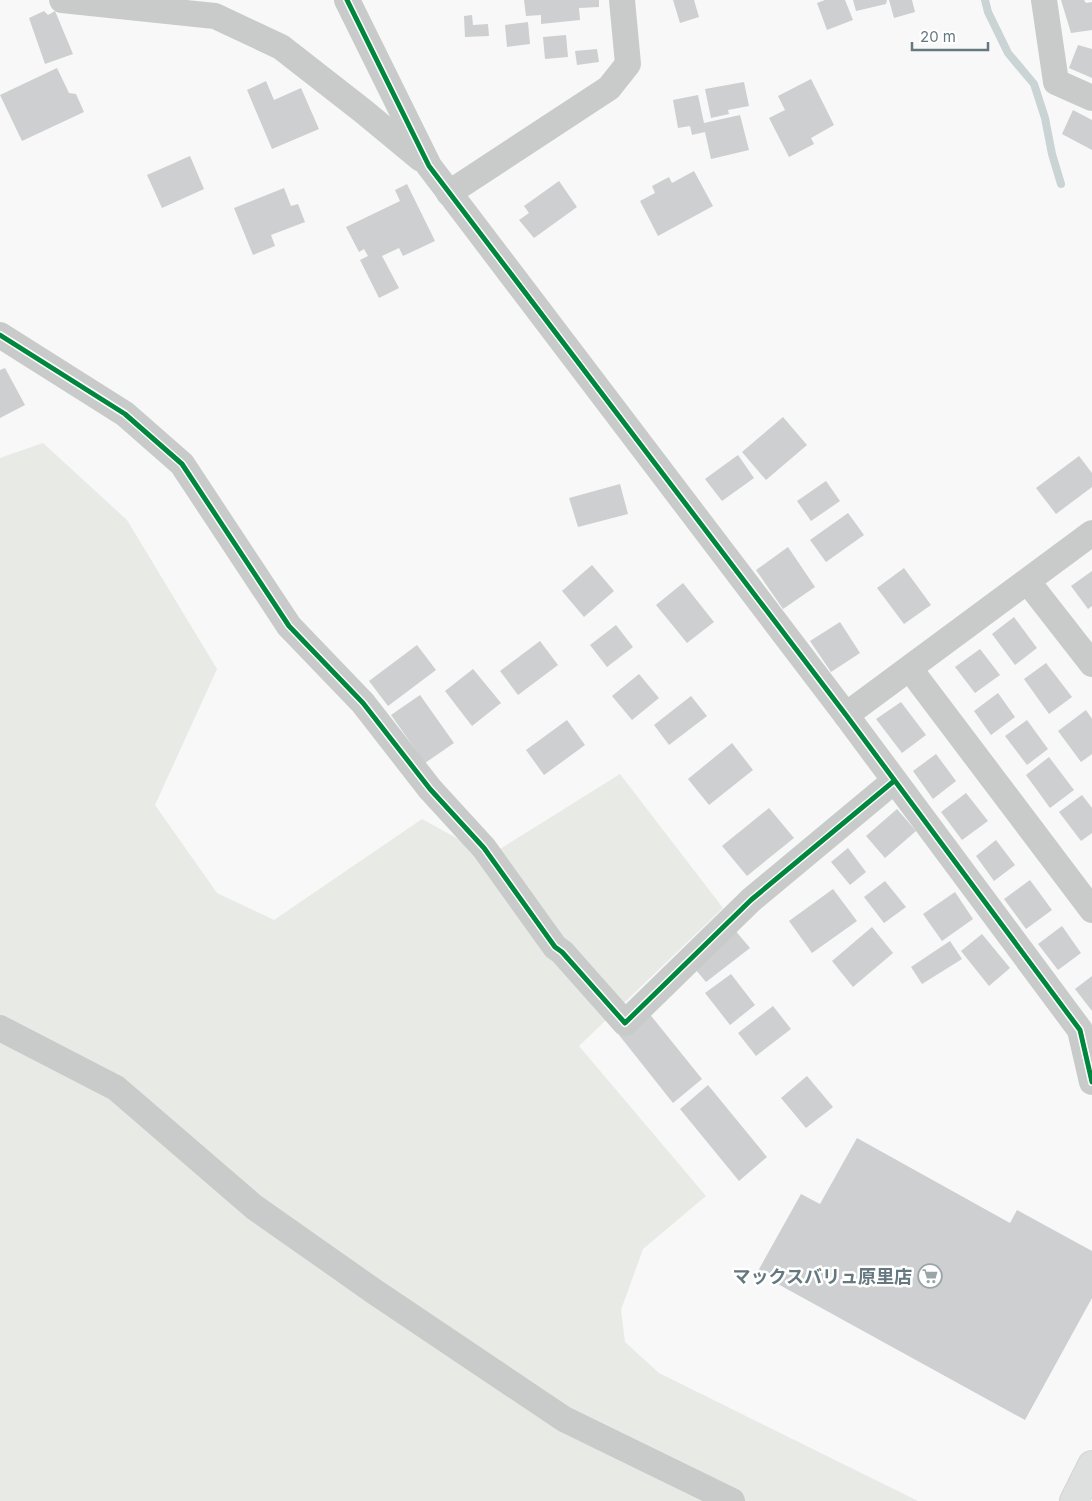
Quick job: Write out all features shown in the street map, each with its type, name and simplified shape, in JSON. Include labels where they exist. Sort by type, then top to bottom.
[{"type":"highway","points":[[1074,1501],[1092,1465]]},
{"type":"street","points":[[62,0],[215,16],[281,47],[364,110],[429,166]]},
{"type":"street","points":[[348,0],[429,166],[846,715],[1080,1030],[1092,1082]]},
{"type":"street","points":[[449,193],[609,88],[628,64],[622,0]]},
{"type":"street","points":[[1044,0],[1056,82],[1092,98]]},
{"type":"street","points":[[0,335],[125,414],[182,464],[289,626],[363,703],[430,789],[484,848],[555,947],[562,952],[625,1023],[751,900],[894,780]]},
{"type":"street","points":[[846,715],[1092,533]]},
{"type":"street","points":[[1028,582],[1092,664]]},
{"type":"street","points":[[910,669],[1092,910]]},
{"type":"street","points":[[0,1028],[116,1088],[254,1207],[375,1292],[564,1419],[732,1501]]},
{"type":"shaded area","points":[[43,443],[127,520],[217,669],[155,805],[217,893],[274,920],[422,819],[489,856],[620,774],[723,908],[579,1046],[706,1196],[643,1249],[621,1310],[625,1342],[659,1373],[918,1501],[0,1501],[0,458]]},
{"type":"building","points":[[524,0],[599,0],[599,7],[579,8],[580,20],[541,24],[541,15],[526,16]]},
{"type":"building","points":[[673,0],[694,0],[699,17],[680,23]]},
{"type":"building","points":[[825,0],[845,0],[853,20],[827,30],[817,3]]},
{"type":"building","points":[[853,0],[887,0],[886,4],[856,11]]},
{"type":"building","points":[[889,0],[912,0],[915,12],[894,18]]},
{"type":"building","points":[[1061,0],[1092,2],[1092,30],[1071,33]]},
{"type":"building","points":[[44,11],[48,15],[55,11],[73,54],[45,64],[29,18]]},
{"type":"building","points":[[472,15],[473,25],[488,24],[489,36],[465,37],[464,16]]},
{"type":"building","points":[[528,22],[530,44],[507,47],[505,25]]},
{"type":"building","points":[[566,35],[568,57],[545,59],[543,37]]},
{"type":"building","points":[[1078,45],[1092,49],[1092,78],[1069,68]]},
{"type":"building","points":[[597,49],[599,62],[577,65],[575,51]]},
{"type":"building","points":[[57,68],[69,93],[76,94],[84,112],[22,141],[0,95]]},
{"type":"building","points":[[811,79],[834,125],[811,138],[814,144],[789,157],[769,118],[785,110],[778,96]]},
{"type":"building","points":[[266,81],[274,100],[301,88],[319,129],[272,149],[247,90]]},
{"type":"building","points":[[744,82],[749,106],[728,110],[729,114],[711,118],[705,89]]},
{"type":"building","points":[[698,95],[704,123],[740,115],[749,150],[711,159],[705,132],[692,135],[690,126],[678,128],[673,100]]},
{"type":"building","points":[[1073,110],[1092,120],[1092,150],[1062,134]]},
{"type":"building","points":[[190,156],[204,189],[162,208],[147,175]]},
{"type":"building","points":[[694,171],[713,206],[658,236],[640,201],[655,193],[652,186],[669,177],[672,183]]},
{"type":"building","points":[[559,181],[577,207],[534,238],[519,220],[529,213],[524,206]]},
{"type":"building","points":[[407,184],[435,241],[403,256],[399,248],[382,256],[399,288],[379,298],[360,260],[368,256],[364,249],[359,252],[346,227],[400,201],[395,190]]},
{"type":"building","points":[[284,188],[291,206],[298,204],[305,222],[271,235],[275,246],[253,255],[234,208]]},
{"type":"building","points":[[5,368],[25,405],[0,418],[0,370]]},
{"type":"building","points":[[783,417],[807,445],[766,480],[742,452]]},
{"type":"building","points":[[738,455],[754,478],[722,501],[705,479]]},
{"type":"building","points":[[1079,456],[1092,473],[1092,487],[1056,514],[1036,488]]},
{"type":"building","points":[[826,481],[840,501],[811,521],[797,501]]},
{"type":"building","points":[[620,484],[628,514],[578,527],[569,498]]},
{"type":"building","points":[[848,513],[864,535],[826,562],[810,540]]},
{"type":"building","points":[[788,547],[815,587],[783,609],[756,570]]},
{"type":"building","points":[[592,565],[614,591],[584,617],[562,591]]},
{"type":"building","points":[[904,568],[931,605],[904,624],[877,588]]},
{"type":"building","points":[[1092,571],[1092,606],[1088,609],[1071,586]]},
{"type":"building","points":[[683,583],[714,622],[687,643],[656,605]]},
{"type":"building","points":[[1014,617],[1037,648],[1015,665],[992,634]]},
{"type":"building","points":[[840,622],[860,653],[831,672],[810,641]]},
{"type":"building","points":[[616,625],[633,647],[607,667],[590,645]]},
{"type":"building","points":[[540,641],[558,665],[518,695],[500,671]]},
{"type":"building","points":[[417,645],[436,670],[388,706],[369,681]]},
{"type":"building","points":[[980,649],[1000,675],[975,693],[955,667]]},
{"type":"building","points":[[1046,663],[1072,697],[1049,714],[1024,679]]},
{"type":"building","points":[[473,669],[501,703],[472,726],[445,691]]},
{"type":"building","points":[[639,674],[659,698],[632,720],[612,696]]},
{"type":"building","points":[[998,693],[1015,717],[991,735],[974,711]]},
{"type":"building","points":[[420,695],[454,743],[425,763],[391,715]]},
{"type":"building","points":[[691,696],[707,716],[669,745],[654,725]]},
{"type":"building","points":[[901,702],[926,735],[902,753],[876,719]]},
{"type":"building","points":[[1086,710],[1092,719],[1092,754],[1081,762],[1058,731]]},
{"type":"building","points":[[567,720],[585,745],[544,775],[526,750]]},
{"type":"building","points":[[1027,720],[1048,749],[1027,765],[1005,736]]},
{"type":"building","points":[[732,743],[753,770],[709,805],[688,779]]},
{"type":"building","points":[[936,754],[956,781],[933,799],[913,771]]},
{"type":"building","points":[[1049,757],[1074,790],[1050,808],[1026,775]]},
{"type":"building","points":[[966,793],[988,821],[962,840],[941,812]]},
{"type":"building","points":[[1082,795],[1092,808],[1092,833],[1081,841],[1059,812]]},
{"type":"building","points":[[769,808],[794,838],[747,876],[722,846]]},
{"type":"building","points":[[897,809],[916,831],[885,858],[866,836]]},
{"type":"building","points":[[996,840],[1015,865],[994,881],[976,856]]},
{"type":"building","points":[[848,848],[866,872],[850,885],[831,862]]},
{"type":"building","points":[[1030,880],[1052,910],[1026,929],[1004,899]]},
{"type":"building","points":[[885,881],[906,907],[884,923],[864,897]]},
{"type":"building","points":[[833,889],[857,921],[812,953],[789,921]]},
{"type":"building","points":[[955,892],[973,919],[942,941],[923,914]]},
{"type":"building","points":[[1062,926],[1081,953],[1058,970],[1038,944]]},
{"type":"building","points":[[872,927],[893,953],[853,987],[832,961]]},
{"type":"building","points":[[734,929],[750,948],[706,982],[690,963]]},
{"type":"building","points":[[982,934],[1010,968],[989,986],[961,951]]},
{"type":"building","points":[[950,941],[962,959],[922,984],[911,967]]},
{"type":"building","points":[[731,974],[755,1005],[730,1025],[705,993]]},
{"type":"building","points":[[1092,976],[1092,1011],[1075,989]]},
{"type":"building","points":[[773,1006],[791,1029],[756,1056],[738,1033]]},
{"type":"building","points":[[648,1012],[702,1079],[673,1103],[619,1035]]},
{"type":"building","points":[[807,1076],[833,1107],[806,1128],[781,1098]]},
{"type":"building","points":[[708,1085],[767,1157],[739,1181],[680,1109]]},
{"type":"building","name":"マックスバリュ原里店","points":[[857,1138],[1010,1223],[1017,1210],[1092,1251],[1092,1298],[1025,1420],[776,1283],[777,1281],[758,1271],[801,1194],[820,1204]]},
{"type":"waterway","points":[[985,0],[988,12],[1008,53],[1034,84],[1045,118],[1052,154],[1061,184]]},
{"type":"cycle path","points":[[347,0],[429,166],[846,715],[1080,1030],[1092,1082]]},
{"type":"cycle path","points":[[0,335],[125,414],[182,464],[289,626],[363,703],[430,789],[484,848],[555,947],[562,952],[625,1023],[751,900],[894,781]]},
{"type":"place","name":"マックスバリュ原里店","points":[[930,1276]]}]
